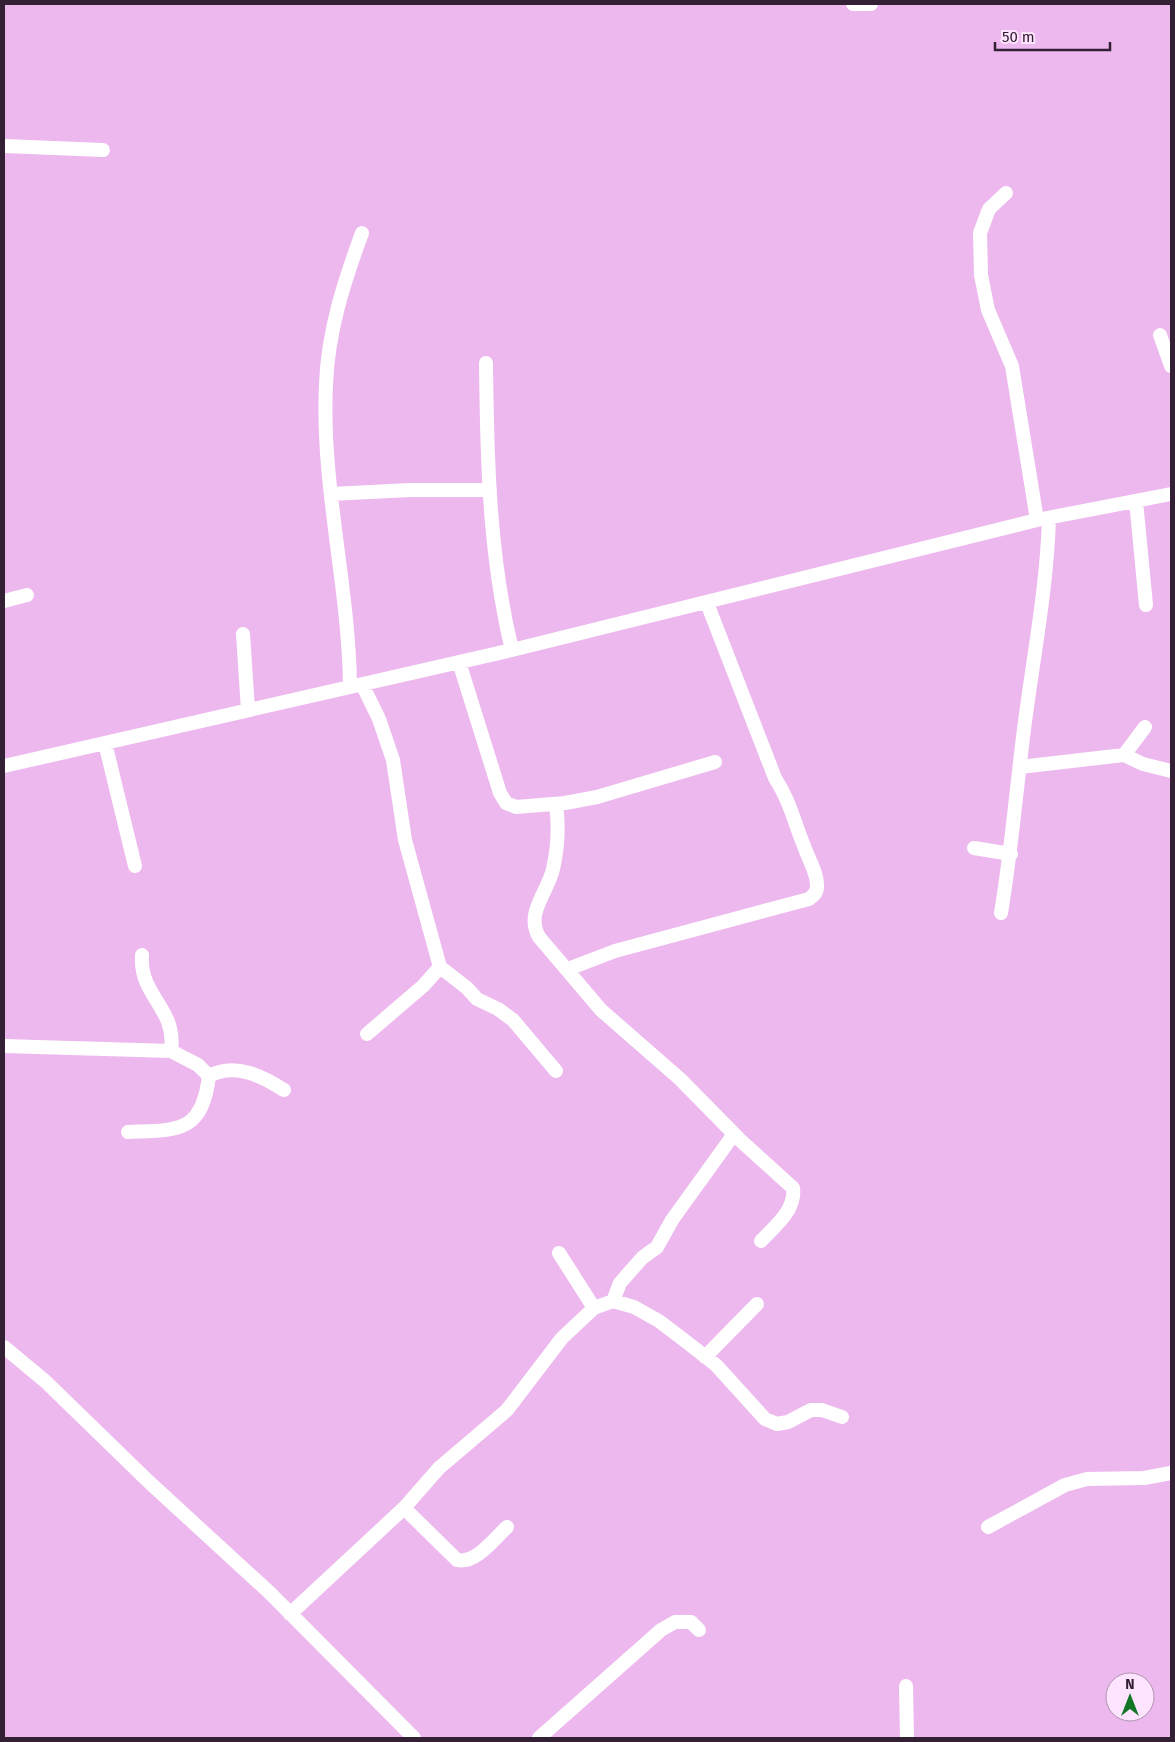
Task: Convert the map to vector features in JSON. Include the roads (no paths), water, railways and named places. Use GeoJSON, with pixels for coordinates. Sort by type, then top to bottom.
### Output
{"type":"FeatureCollection","features":[{"type":"Feature","properties":{"kind":"street"},"geometry":{"type":"LineString","coordinates":[[853,4],[871,4]]}},
{"type":"Feature","properties":{"kind":"street"},"geometry":{"type":"LineString","coordinates":[[4,146],[102,150]]}},
{"type":"Feature","properties":{"kind":"street"},"geometry":{"type":"LineString","coordinates":[[1001,913],[1011,854],[1020,767],[1047,570],[1043,519],[1012,366],[988,310],[981,275],[980,233],[989,210],[1006,193]]}},
{"type":"Feature","properties":{"kind":"street"},"geometry":{"type":"LineString","coordinates":[[362,233],[341,292],[326,383],[326,423],[331,494],[350,656],[356,685],[379,719],[393,760],[405,840],[440,968],[467,988],[477,999],[498,1009],[514,1020],[556,1071]]}},
{"type":"Feature","properties":{"kind":"street"},"geometry":{"type":"LineString","coordinates":[[1160,334],[1171,366]]}},
{"type":"Feature","properties":{"kind":"street"},"geometry":{"type":"LineString","coordinates":[[486,363],[493,545],[500,601],[512,650]]}},
{"type":"Feature","properties":{"kind":"street"},"geometry":{"type":"LineString","coordinates":[[331,494],[410,490],[490,490]]}},
{"type":"Feature","properties":{"kind":"street"},"geometry":{"type":"LineString","coordinates":[[4,766],[512,650],[1043,519],[1171,494]]}},
{"type":"Feature","properties":{"kind":"street"},"geometry":{"type":"LineString","coordinates":[[1136,501],[1146,605]]}},
{"type":"Feature","properties":{"kind":"street"},"geometry":{"type":"LineString","coordinates":[[4,602],[27,595]]}},
{"type":"Feature","properties":{"kind":"street"},"geometry":{"type":"LineString","coordinates":[[568,969],[633,945],[809,899],[814,896],[817,889],[817,881],[800,838],[795,818],[786,795],[775,778],[707,603]]}},
{"type":"Feature","properties":{"kind":"street"},"geometry":{"type":"LineString","coordinates":[[243,634],[248,710]]}},
{"type":"Feature","properties":{"kind":"street"},"geometry":{"type":"LineString","coordinates":[[459,662],[500,793],[506,803],[516,807],[556,804],[598,797],[715,762]]}},
{"type":"Feature","properties":{"kind":"street"},"geometry":{"type":"LineString","coordinates":[[1124,755],[1145,728]]}},
{"type":"Feature","properties":{"kind":"street"},"geometry":{"type":"LineString","coordinates":[[105,742],[135,866]]}},
{"type":"Feature","properties":{"kind":"street"},"geometry":{"type":"LineString","coordinates":[[1020,767],[1124,755],[1143,764],[1171,770]]}},
{"type":"Feature","properties":{"kind":"street"},"geometry":{"type":"LineString","coordinates":[[556,804],[558,840],[556,855],[553,871],[538,904],[534,929],[601,1010],[680,1079],[734,1134],[793,1188],[794,1198],[788,1211],[761,1241]]}},
{"type":"Feature","properties":{"kind":"street"},"geometry":{"type":"LineString","coordinates":[[974,848],[1011,854]]}},
{"type":"Feature","properties":{"kind":"street"},"geometry":{"type":"LineString","coordinates":[[142,955],[145,981],[150,992],[164,1009],[170,1027],[171,1051]]}},
{"type":"Feature","properties":{"kind":"street"},"geometry":{"type":"LineString","coordinates":[[367,1034],[423,986],[440,968]]}},
{"type":"Feature","properties":{"kind":"street"},"geometry":{"type":"LineString","coordinates":[[4,1046],[171,1051],[198,1065],[209,1076]]}},
{"type":"Feature","properties":{"kind":"street"},"geometry":{"type":"LineString","coordinates":[[209,1076],[216,1073],[234,1071],[251,1072],[284,1090]]}},
{"type":"Feature","properties":{"kind":"street"},"geometry":{"type":"LineString","coordinates":[[128,1132],[170,1130],[186,1126],[199,1113],[207,1094],[209,1076]]}},
{"type":"Feature","properties":{"kind":"street"},"geometry":{"type":"LineString","coordinates":[[613,1301],[620,1283],[642,1258],[657,1246],[672,1220],[734,1134]]}},
{"type":"Feature","properties":{"kind":"street"},"geometry":{"type":"LineString","coordinates":[[558,1253],[594,1308]]}},
{"type":"Feature","properties":{"kind":"street"},"geometry":{"type":"LineString","coordinates":[[290,1614],[404,1508],[440,1468],[507,1410],[562,1338],[594,1308],[613,1301],[634,1307],[659,1321],[716,1366],[757,1412],[777,1424],[788,1422],[811,1410],[822,1410],[842,1417]]}},
{"type":"Feature","properties":{"kind":"street"},"geometry":{"type":"LineString","coordinates":[[705,1356],[757,1304]]}},
{"type":"Feature","properties":{"kind":"street"},"geometry":{"type":"LineString","coordinates":[[4,1347],[45,1381],[94,1430],[290,1614],[406,1736]]}},
{"type":"Feature","properties":{"kind":"street"},"geometry":{"type":"LineString","coordinates":[[988,1527],[1065,1485],[1087,1479],[1144,1478],[1171,1474]]}},
{"type":"Feature","properties":{"kind":"street"},"geometry":{"type":"LineString","coordinates":[[404,1508],[457,1560],[464,1562],[472,1559],[507,1527]]}},
{"type":"Feature","properties":{"kind":"street"},"geometry":{"type":"LineString","coordinates":[[539,1738],[661,1630],[675,1622],[691,1622],[699,1630]]}},
{"type":"Feature","properties":{"kind":"street"},"geometry":{"type":"LineString","coordinates":[[906,1686],[907,1738]]}}]}
